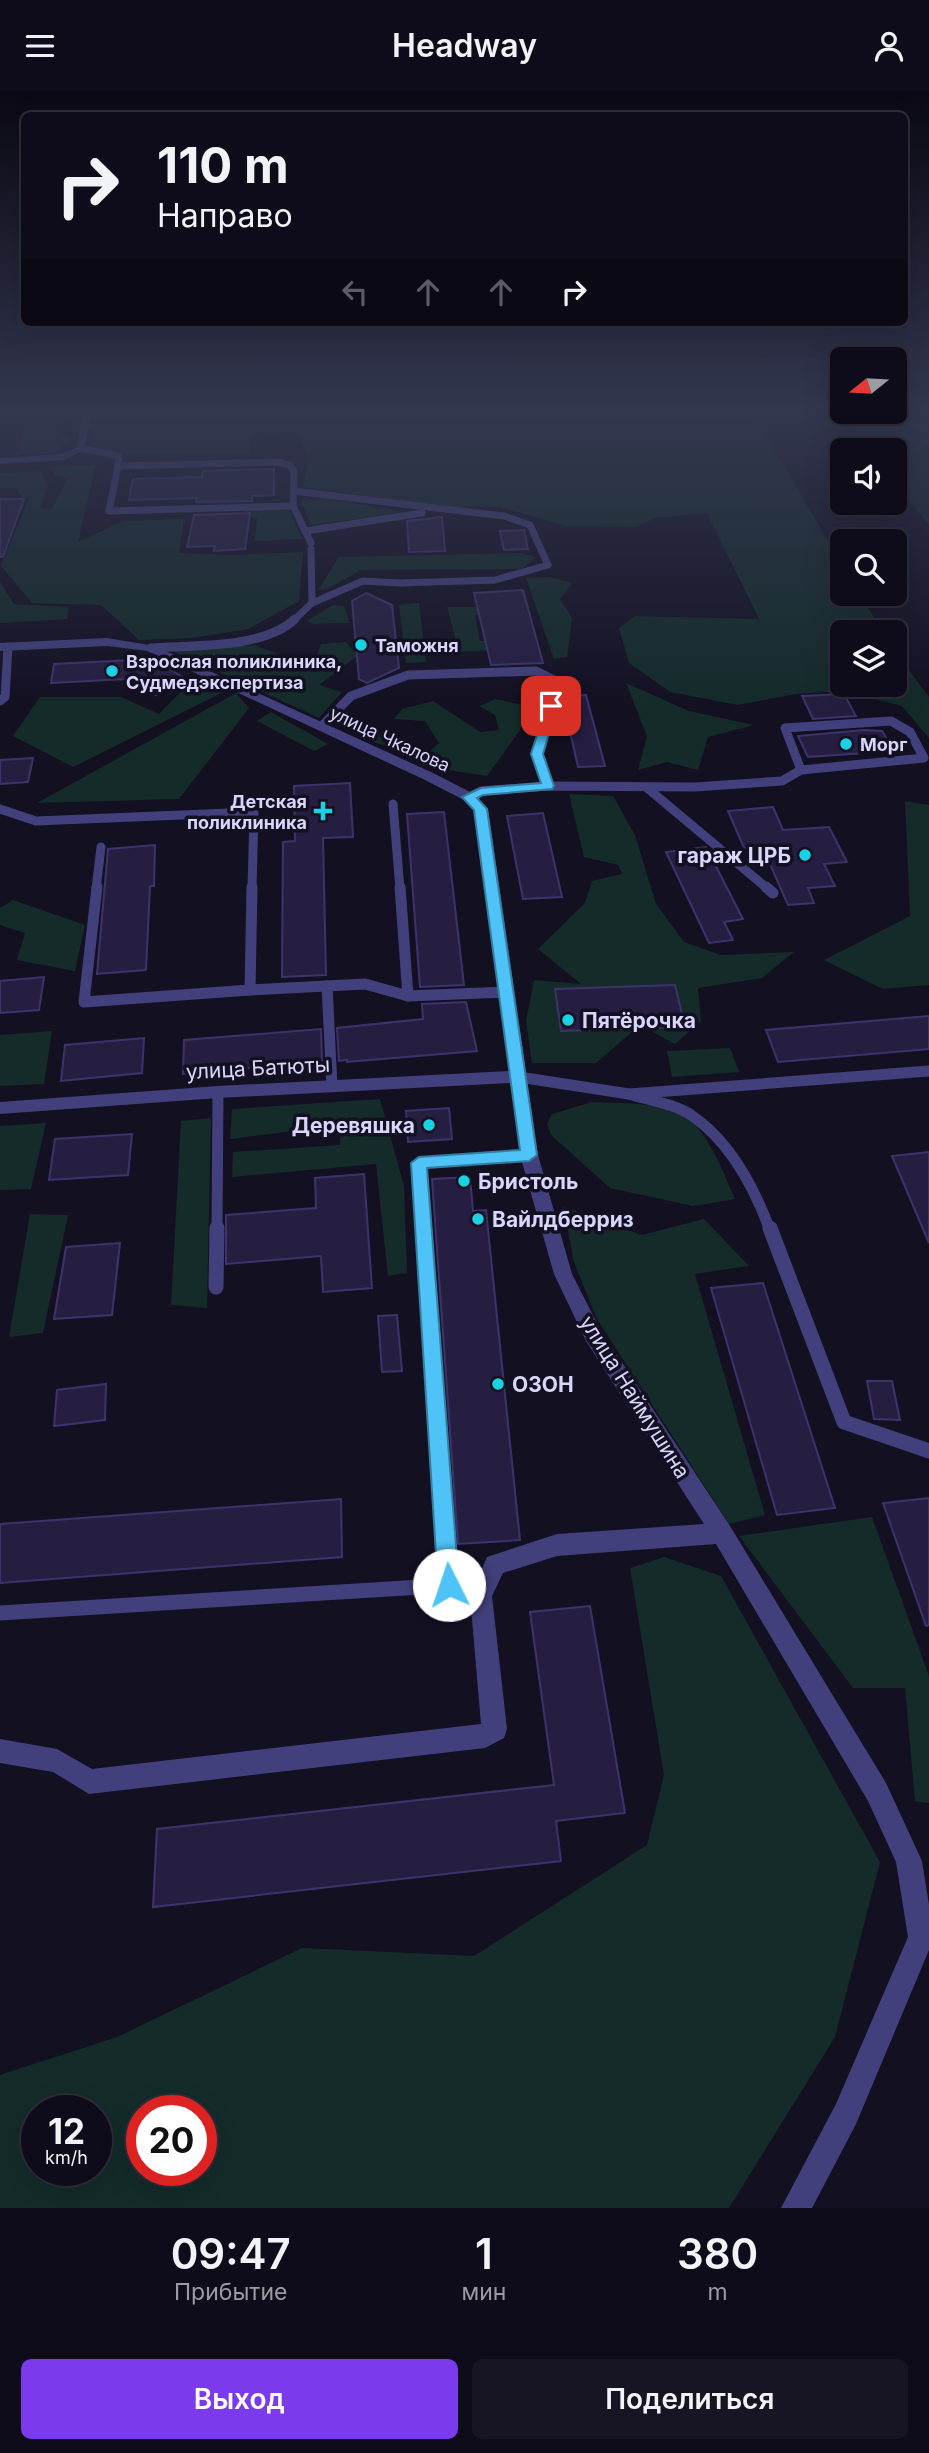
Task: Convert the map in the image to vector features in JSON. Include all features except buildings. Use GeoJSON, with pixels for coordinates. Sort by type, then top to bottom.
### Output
{"type":"FeatureCollection","features":[{"type":"Feature","properties":{"kind":"street","name":"улица Чкалова"},"geometry":{"type":"LineString","coordinates":[[4,647],[107,642],[152,648],[468,797],[481,809]]}},
{"type":"Feature","properties":{"kind":"street","name":"улица Наймушина"},"geometry":{"type":"LineString","coordinates":[[481,809],[529,1155],[562,1274],[593,1335],[722,1533],[877,1792],[909,1861],[926,1939]]}},
{"type":"Feature","properties":{"kind":"street","name":"улица Батюты"},"geometry":{"type":"LineString","coordinates":[[0,1108],[218,1092],[519,1077]]}},
{"type":"Feature","properties":{"kind":"street"},"geometry":{"type":"LineString","coordinates":[[0,1751],[57,1761],[89,1782],[485,1736],[495,1729],[481,1596],[495,1565],[556,1545],[722,1533]]}},
{"type":"Feature","properties":{"kind":"street"},"geometry":{"type":"LineString","coordinates":[[796,2208],[846,2114],[926,1939]]}},
{"type":"Feature","properties":{"kind":"lane"},"geometry":{"type":"LineString","coordinates":[[110,508],[109,511],[227,508]]}},
{"type":"Feature","properties":{"kind":"lane"},"geometry":{"type":"LineString","coordinates":[[294,508],[311,546],[312,603]]}},
{"type":"Feature","properties":{"kind":"lane"},"geometry":{"type":"LineString","coordinates":[[152,648],[249,641],[289,625],[312,603],[363,581],[400,583],[495,580],[548,565],[530,525],[504,516],[420,508]]}},
{"type":"Feature","properties":{"kind":"lane"},"geometry":{"type":"LineString","coordinates":[[305,531],[437,510]]}},
{"type":"Feature","properties":{"kind":"lane"},"geometry":{"type":"LineString","coordinates":[[0,701],[5,697],[4,647]]}},
{"type":"Feature","properties":{"kind":"lane"},"geometry":{"type":"LineString","coordinates":[[322,726],[351,696],[408,675],[536,671],[558,682],[537,754],[548,786]]}},
{"type":"Feature","properties":{"kind":"lane"},"geometry":{"type":"LineString","coordinates":[[468,797],[481,792],[548,786],[695,787],[782,781],[801,769],[924,758],[910,732],[891,721],[785,728],[801,769]]}},
{"type":"Feature","properties":{"kind":"lane"},"geometry":{"type":"LineString","coordinates":[[646,787],[773,893]]}},
{"type":"Feature","properties":{"kind":"lane"},"geometry":{"type":"LineString","coordinates":[[393,804],[408,996]]}},
{"type":"Feature","properties":{"kind":"lane"},"geometry":{"type":"LineString","coordinates":[[0,809],[36,821],[254,812],[250,990]]}},
{"type":"Feature","properties":{"kind":"lane"},"geometry":{"type":"LineString","coordinates":[[101,848],[84,1002],[365,984],[408,996],[506,992]]}},
{"type":"Feature","properties":{"kind":"lane"},"geometry":{"type":"LineString","coordinates":[[327,986],[332,1086]]}},
{"type":"Feature","properties":{"kind":"lane"},"geometry":{"type":"LineString","coordinates":[[629,1094],[929,1072]]}},
{"type":"Feature","properties":{"kind":"lane"},"geometry":{"type":"LineString","coordinates":[[519,1077],[629,1094],[690,1114],[733,1155],[759,1200],[844,1422],[929,1451]]}},
{"type":"Feature","properties":{"kind":"lane"},"geometry":{"type":"LineString","coordinates":[[216,1287],[218,1092]]}},
{"type":"Feature","properties":{"kind":"lane"},"geometry":{"type":"LineString","coordinates":[[449,1585],[419,1163],[529,1155]]}},
{"type":"Feature","properties":{"kind":"lane"},"geometry":{"type":"LineString","coordinates":[[0,1613],[487,1583]]}},
{"type":"Feature","properties":{"kind":"green space"},"geometry":{"type":"Polygon","coordinates":[[[25,508],[86,508],[78,542],[123,521],[184,519],[179,553],[233,555],[303,552],[299,601],[248,629],[192,638],[139,640],[101,605],[32,603],[1,566],[25,508]]]}},
{"type":"Feature","properties":{"kind":"green space"},"geometry":{"type":"Polygon","coordinates":[[[304,508],[381,508],[406,512],[311,525],[304,508]]]}},
{"type":"Feature","properties":{"kind":"green space"},"geometry":{"type":"Polygon","coordinates":[[[503,508],[809,508],[830,544],[830,606],[867,606],[876,620],[830,620],[830,692],[795,694],[738,705],[670,692],[629,663],[619,628],[635,616],[759,619],[707,513],[655,518],[636,527],[567,526],[503,508]]]}},
{"type":"Feature","properties":{"kind":"green space"},"geometry":{"type":"Polygon","coordinates":[[[915,508],[929,508],[929,525],[915,508]]]}},
{"type":"Feature","properties":{"kind":"green space"},"geometry":{"type":"Polygon","coordinates":[[[245,509],[289,510],[302,539],[254,541],[258,518],[242,516],[245,509]]]}},
{"type":"Feature","properties":{"kind":"green space"},"geometry":{"type":"Polygon","coordinates":[[[520,553],[536,557],[522,569],[361,570],[327,589],[318,590],[339,557],[520,553]]]}},
{"type":"Feature","properties":{"kind":"green space"},"geometry":{"type":"Polygon","coordinates":[[[550,577],[572,583],[560,599],[572,618],[567,657],[554,659],[526,578],[550,577]]]}},
{"type":"Feature","properties":{"kind":"green space"},"geometry":{"type":"Polygon","coordinates":[[[0,582],[14,604],[69,607],[67,619],[0,623],[0,582]]]}},
{"type":"Feature","properties":{"kind":"green space"},"geometry":{"type":"Polygon","coordinates":[[[419,603],[426,662],[406,663],[399,605],[419,603]]]}},
{"type":"Feature","properties":{"kind":"green space"},"geometry":{"type":"Polygon","coordinates":[[[333,605],[344,606],[350,623],[313,624],[307,621],[333,605]]]}},
{"type":"Feature","properties":{"kind":"green space"},"geometry":{"type":"Polygon","coordinates":[[[447,607],[485,607],[484,612],[475,616],[480,641],[495,641],[495,650],[459,652],[447,607]]]}},
{"type":"Feature","properties":{"kind":"green space"},"geometry":{"type":"Polygon","coordinates":[[[346,642],[357,656],[319,685],[342,692],[319,718],[173,651],[254,645],[313,667],[321,644],[346,642]]]}},
{"type":"Feature","properties":{"kind":"green space"},"geometry":{"type":"Polygon","coordinates":[[[907,667],[929,697],[929,738],[902,706],[867,697],[907,697],[907,667]]]}},
{"type":"Feature","properties":{"kind":"green space"},"geometry":{"type":"Polygon","coordinates":[[[194,679],[225,691],[73,767],[13,736],[40,697],[121,697],[159,714],[194,679]]]}},
{"type":"Feature","properties":{"kind":"green space"},"geometry":{"type":"Polygon","coordinates":[[[626,683],[689,711],[754,725],[708,737],[698,770],[667,762],[638,770],[647,736],[626,683]]]}},
{"type":"Feature","properties":{"kind":"green space"},"geometry":{"type":"Polygon","coordinates":[[[236,693],[249,708],[179,799],[37,803],[236,693]]]}},
{"type":"Feature","properties":{"kind":"green space"},"geometry":{"type":"Polygon","coordinates":[[[496,699],[527,706],[520,730],[487,776],[448,770],[369,740],[375,733],[430,751],[439,743],[425,721],[394,719],[402,709],[433,701],[480,732],[499,730],[495,715],[479,706],[496,699]]]}},
{"type":"Feature","properties":{"kind":"green space"},"geometry":{"type":"Polygon","coordinates":[[[271,712],[328,744],[314,751],[257,721],[271,712]]]}},
{"type":"Feature","properties":{"kind":"green space"},"geometry":{"type":"Polygon","coordinates":[[[569,794],[613,796],[635,835],[656,904],[684,942],[721,955],[794,952],[762,978],[698,988],[701,1021],[675,1044],[640,1025],[596,1063],[532,1063],[526,1021],[534,980],[581,984],[538,949],[585,903],[592,881],[622,874],[618,865],[584,857],[569,794]]]}},
{"type":"Feature","properties":{"kind":"green space"},"geometry":{"type":"Polygon","coordinates":[[[905,801],[929,805],[929,985],[883,989],[824,960],[910,916],[905,801]]]}},
{"type":"Feature","properties":{"kind":"green space"},"geometry":{"type":"Polygon","coordinates":[[[13,900],[85,925],[75,971],[17,960],[25,933],[0,925],[0,908],[13,900]]]}},
{"type":"Feature","properties":{"kind":"green space"},"geometry":{"type":"Polygon","coordinates":[[[52,1031],[44,1084],[0,1086],[0,1035],[52,1031]]]}},
{"type":"Feature","properties":{"kind":"green space"},"geometry":{"type":"Polygon","coordinates":[[[730,1048],[739,1072],[672,1077],[667,1051],[730,1048]]]}},
{"type":"Feature","properties":{"kind":"green space"},"geometry":{"type":"Polygon","coordinates":[[[380,1099],[404,1186],[407,1273],[388,1276],[376,1164],[232,1177],[233,1152],[340,1145],[341,1125],[230,1139],[232,1109],[380,1099]]]}},
{"type":"Feature","properties":{"kind":"green space"},"geometry":{"type":"Polygon","coordinates":[[[592,1102],[655,1106],[688,1118],[710,1145],[735,1199],[693,1206],[610,1188],[551,1135],[547,1124],[552,1114],[592,1102]]]}},
{"type":"Feature","properties":{"kind":"green space"},"geometry":{"type":"Polygon","coordinates":[[[211,1118],[207,1308],[171,1305],[181,1121],[211,1118]]]}},
{"type":"Feature","properties":{"kind":"green space"},"geometry":{"type":"Polygon","coordinates":[[[46,1123],[31,1189],[0,1190],[0,1126],[46,1123]]]}},
{"type":"Feature","properties":{"kind":"green space"},"geometry":{"type":"Polygon","coordinates":[[[563,1206],[642,1235],[704,1219],[749,1266],[695,1274],[765,1515],[729,1524],[597,1319],[574,1262],[563,1206]]]}},
{"type":"Feature","properties":{"kind":"green space"},"geometry":{"type":"Polygon","coordinates":[[[30,1214],[68,1215],[43,1333],[9,1337],[30,1214]]]}},
{"type":"Feature","properties":{"kind":"green space"},"geometry":{"type":"Polygon","coordinates":[[[872,1517],[929,1676],[929,1803],[915,1801],[905,1688],[853,1688],[739,1536],[872,1517]]]}},
{"type":"Feature","properties":{"kind":"green space"},"geometry":{"type":"Polygon","coordinates":[[[664,1557],[721,1576],[880,1862],[835,2037],[729,2208],[0,2208],[0,2075],[117,2037],[302,1948],[474,1956],[647,1845],[664,1775],[630,1568],[664,1557]]]}},
{"type":"Feature","properties":{"kind":"place","name":"Таможня"},"geometry":{"type":"Point","coordinates":[361,645]}},
{"type":"Feature","properties":{"kind":"place","name":"Взрослая поликлиника, Судмедэкспертиза"},"geometry":{"type":"Point","coordinates":[112,671]}},
{"type":"Feature","properties":{"kind":"place","name":"Морг"},"geometry":{"type":"Point","coordinates":[846,744]}},
{"type":"Feature","properties":{"kind":"place","name":"Детская поликлиника"},"geometry":{"type":"Point","coordinates":[323,811]}},
{"type":"Feature","properties":{"kind":"place","name":"гараж ЦРБ"},"geometry":{"type":"Point","coordinates":[805,855]}},
{"type":"Feature","properties":{"kind":"place","name":"Пятёрочка"},"geometry":{"type":"Point","coordinates":[568,1020]}},
{"type":"Feature","properties":{"kind":"place","name":"Деревяшка"},"geometry":{"type":"Point","coordinates":[429,1125]}},
{"type":"Feature","properties":{"kind":"place","name":"Бристоль"},"geometry":{"type":"Point","coordinates":[464,1181]}},
{"type":"Feature","properties":{"kind":"place","name":"Вайлдберриз"},"geometry":{"type":"Point","coordinates":[478,1219]}},
{"type":"Feature","properties":{"kind":"place","name":"ОЗОН"},"geometry":{"type":"Point","coordinates":[498,1384]}},
{"type":"Feature","properties":{"kind":"route"},"geometry":{"type":"LineString","coordinates":[[449,1585],[419,1163],[529,1155],[481,809],[468,797],[481,792],[548,786],[537,754],[551,706]]}}]}
